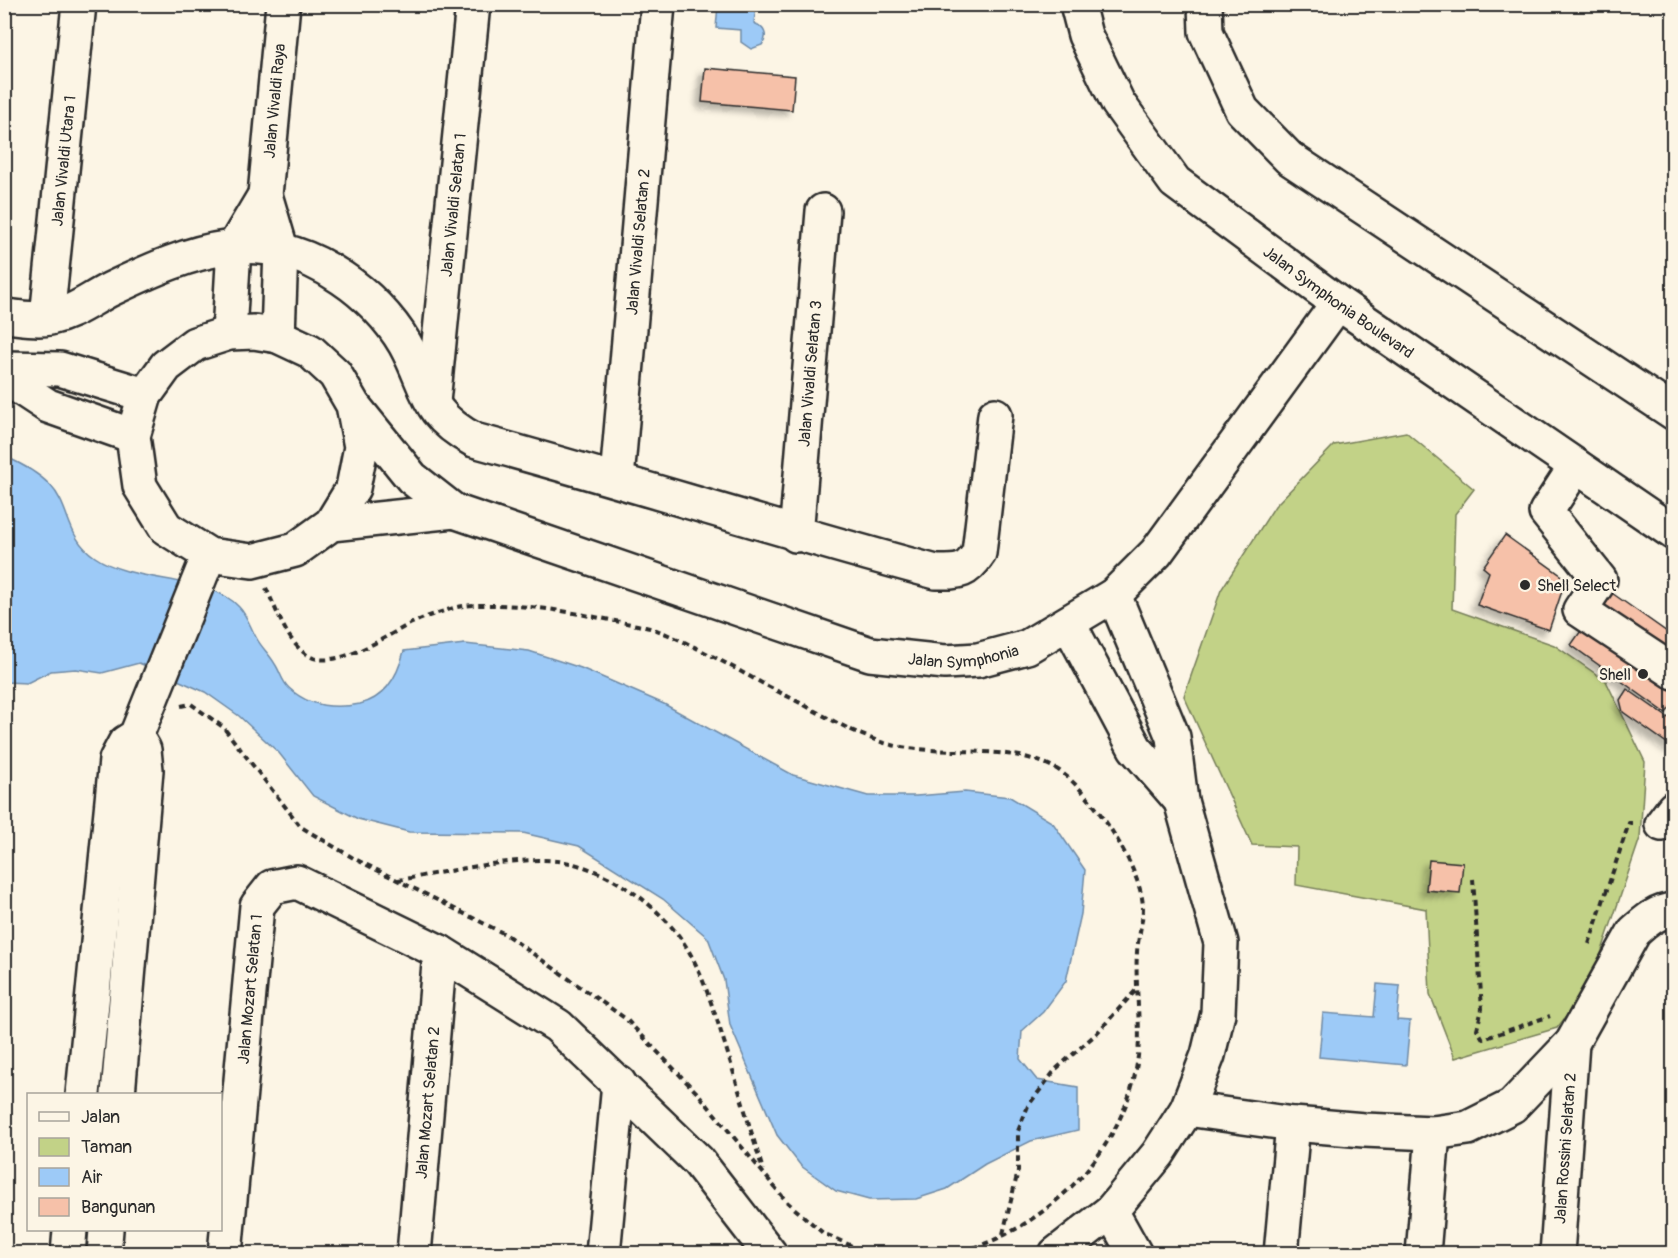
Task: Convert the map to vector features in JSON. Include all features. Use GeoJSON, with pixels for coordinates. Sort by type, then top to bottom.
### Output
{"type":"FeatureCollection","features":[{"type":"Feature","properties":{"kind":"street","name":"Jalan Vivaldi Utara 1"},"geometry":{"type":"LineString","coordinates":[[47,318],[79,4]]}},
{"type":"Feature","properties":{"kind":"street","name":"Jalan Vivaldi Raya"},"geometry":{"type":"LineString","coordinates":[[278,336],[281,249],[265,195],[282,4]]}},
{"type":"Feature","properties":{"kind":"street","name":"Jalan Vivaldi Selatan 1"},"geometry":{"type":"LineString","coordinates":[[433,406],[472,4]]}},
{"type":"Feature","properties":{"kind":"street","name":"Jalan Vivaldi Selatan 2"},"geometry":{"type":"LineString","coordinates":[[616,478],[658,4]]}},
{"type":"Feature","properties":{"kind":"street","name":"Jalan Symphonia Boulevard"},"geometry":{"type":"LineString","coordinates":[[1077,4],[1085,35],[1118,103],[1175,182],[1338,303],[1674,533]]}},
{"type":"Feature","properties":{"kind":"street"},"geometry":{"type":"LineString","coordinates":[[1204,4],[1206,32],[1242,110],[1289,158],[1674,413]]}},
{"type":"Feature","properties":{"kind":"street","name":"Jalan Vivaldi Raya"},"geometry":{"type":"LineString","coordinates":[[229,333],[234,246],[265,195]]}},
{"type":"Feature","properties":{"kind":"street","name":"Jalan Vivaldi Selatan 3"},"geometry":{"type":"LineString","coordinates":[[796,535],[823,211]]}},
{"type":"Feature","properties":{"kind":"street"},"geometry":{"type":"LineString","coordinates":[[4,316],[47,318],[77,310],[109,290],[199,251],[234,246],[281,249],[308,257],[344,279],[372,303],[394,326],[405,344],[433,406],[454,429],[474,440],[616,478],[796,535],[936,572],[958,572],[970,567],[979,553],[995,415]]}},
{"type":"Feature","properties":{"kind":"street","name":"Jalan Symphonia"},"geometry":{"type":"LineString","coordinates":[[353,405],[412,478],[454,511],[870,654],[945,662],[978,660],[1027,647],[1070,624],[1114,595],[1156,553],[1338,303]]}},
{"type":"Feature","properties":{"kind":"street"},"geometry":{"type":"LineString","coordinates":[[254,332],[278,336],[310,351],[335,374],[353,405],[361,447],[353,488],[331,524],[295,550],[252,561],[203,569],[166,528],[140,486],[133,436],[145,395],[166,366],[195,344],[229,333],[254,332]]}},
{"type":"Feature","properties":{"kind":"street"},"geometry":{"type":"LineString","coordinates":[[4,368],[60,369],[145,395]]}},
{"type":"Feature","properties":{"kind":"street"},"geometry":{"type":"LineString","coordinates":[[4,377],[48,406],[133,436]]}},
{"type":"Feature","properties":{"kind":"street"},"geometry":{"type":"LineString","coordinates":[[1576,466],[1546,512],[1600,580],[1580,610],[1674,672]]}},
{"type":"Feature","properties":{"kind":"street","name":"Jalan Symphonia"},"geometry":{"type":"LineString","coordinates":[[331,524],[454,511]]}},
{"type":"Feature","properties":{"kind":"street"},"geometry":{"type":"LineString","coordinates":[[135,736],[144,750],[147,770],[118,1091],[84,1090],[116,760],[125,743],[135,736],[203,569]]}},
{"type":"Feature","properties":{"kind":"street"},"geometry":{"type":"LineString","coordinates":[[1056,1254],[1111,1211],[1158,1154],[1187,1109],[1208,1055],[1218,1012],[1221,943],[1181,801],[1173,737],[1114,595]]}},
{"type":"Feature","properties":{"kind":"street"},"geometry":{"type":"LineString","coordinates":[[1070,624],[1135,748],[1181,801]]}},
{"type":"Feature","properties":{"kind":"street","name":"Jalan Mozart Selatan 1"},"geometry":{"type":"LineString","coordinates":[[225,1254],[257,906],[272,887],[297,882],[440,952]]}},
{"type":"Feature","properties":{"kind":"street"},"geometry":{"type":"LineString","coordinates":[[1187,1109],[1293,1124],[1433,1133],[1468,1128],[1512,1106],[1572,1043],[1634,932],[1649,919],[1665,910],[1674,910]]}},
{"type":"Feature","properties":{"kind":"street"},"geometry":{"type":"LineString","coordinates":[[440,952],[558,1026],[620,1083],[698,1161],[770,1254]]}},
{"type":"Feature","properties":{"kind":"street","name":"Jalan Mozart Selatan 2"},"geometry":{"type":"LineString","coordinates":[[414,1254],[440,952]]}},
{"type":"Feature","properties":{"kind":"street","name":"Jalan Rossini Selatan 2"},"geometry":{"type":"LineString","coordinates":[[1557,1254],[1572,1043]]}},
{"type":"Feature","properties":{"kind":"street"},"geometry":{"type":"LineString","coordinates":[[603,1254],[620,1083]]}},
{"type":"Feature","properties":{"kind":"street"},"geometry":{"type":"LineString","coordinates":[[1281,1254],[1293,1124]]}},
{"type":"Feature","properties":{"kind":"street"},"geometry":{"type":"LineString","coordinates":[[1423,1254],[1433,1133]]}},
{"type":"Feature","properties":{"kind":"street"},"geometry":{"type":"LineString","coordinates":[[1111,1211],[1135,1254]]}},
{"type":"Feature","properties":{"kind":"street"},"geometry":{"type":"LineString","coordinates":[[68,1254],[70,1231]]}},
{"type":"Feature","properties":{"kind":"street"},"geometry":{"type":"LineString","coordinates":[[104,1254],[106,1231]]}},
{"type":"Feature","properties":{"kind":"path"},"geometry":{"type":"LineString","coordinates":[[252,561],[294,644],[312,659],[336,658],[358,651],[415,621],[458,606],[499,605],[567,611],[657,630],[852,730],[890,745],[935,751],[1030,758],[1055,768],[1079,786],[1110,828],[1136,878],[1143,906],[1137,952],[1138,1055],[1128,1103],[1107,1144],[1074,1185],[1029,1219],[980,1247],[951,1254]]}},
{"type":"Feature","properties":{"kind":"path"},"geometry":{"type":"LineString","coordinates":[[1586,956],[1629,823],[1668,816]]}},
{"type":"Feature","properties":{"kind":"path"},"geometry":{"type":"LineString","coordinates":[[397,880],[518,862],[565,862],[603,875],[646,900],[676,932],[703,980],[725,1043],[764,1174]]}},
{"type":"Feature","properties":{"kind":"path"},"geometry":{"type":"LineString","coordinates":[[1473,879],[1482,1009],[1477,1029],[1483,1039],[1547,1018],[1555,1012]]}},
{"type":"Feature","properties":{"kind":"path"},"geometry":{"type":"LineString","coordinates":[[1003,1234],[1018,1171],[1018,1131],[1028,1106],[1056,1069],[1096,1034],[1138,989]]}},
{"type":"Feature","properties":{"kind":"green space"},"geometry":{"type":"Polygon","coordinates":[[[1406,432],[1474,489],[1455,514],[1452,609],[1554,645],[1606,681],[1645,762],[1640,838],[1590,986],[1557,1028],[1455,1058],[1430,994],[1426,909],[1296,885],[1297,847],[1252,845],[1184,696],[1221,590],[1275,506],[1334,445],[1406,432]]]}},
{"type":"Feature","properties":{"kind":"water"},"geometry":{"type":"Polygon","coordinates":[[[718,5],[756,5],[754,23],[763,29],[765,38],[762,45],[751,49],[741,42],[741,30],[716,28],[718,5]]]}},
{"type":"Feature","properties":{"kind":"water"},"geometry":{"type":"Polygon","coordinates":[[[4,456],[40,476],[50,485],[62,503],[78,540],[95,557],[111,566],[130,572],[210,589],[239,607],[287,686],[314,703],[351,706],[377,697],[390,684],[404,651],[465,644],[529,651],[581,668],[664,704],[793,775],[868,796],[916,796],[965,792],[1010,797],[1053,823],[1085,870],[1081,914],[1066,981],[1043,1012],[1022,1031],[1020,1059],[1037,1080],[1078,1087],[1078,1130],[1031,1141],[985,1164],[947,1189],[916,1199],[869,1200],[836,1191],[801,1166],[777,1135],[730,1025],[724,980],[708,938],[663,899],[579,846],[523,833],[409,832],[358,819],[313,796],[279,753],[239,716],[205,692],[139,663],[102,673],[76,669],[51,671],[27,683],[5,682],[4,456]]]}},
{"type":"Feature","properties":{"kind":"water"},"geometry":{"type":"Polygon","coordinates":[[[1377,984],[1400,986],[1397,1020],[1410,1021],[1406,1065],[1319,1057],[1323,1013],[1374,1017],[1377,984]]]}},
{"type":"Feature","properties":{"kind":"building"},"geometry":{"type":"Polygon","coordinates":[[[705,68],[795,76],[792,110],[702,102],[705,68]]]}},
{"type":"Feature","properties":{"kind":"building","name":"Shell Select"},"geometry":{"type":"Polygon","coordinates":[[[1505,535],[1569,581],[1563,588],[1549,630],[1477,605],[1489,572],[1483,567],[1505,535]]]}},
{"type":"Feature","properties":{"kind":"building","name":"Shell"},"geometry":{"type":"Polygon","coordinates":[[[1609,591],[1674,637],[1674,702],[1666,713],[1571,645],[1609,591]]]}},
{"type":"Feature","properties":{"kind":"building"},"geometry":{"type":"Polygon","coordinates":[[[1627,689],[1674,722],[1674,748],[1623,712],[1620,700],[1627,689]]]}},
{"type":"Feature","properties":{"kind":"building"},"geometry":{"type":"Polygon","coordinates":[[[1429,860],[1463,863],[1460,893],[1426,890],[1429,860]]]}},
{"type":"Feature","properties":{"kind":"place","name":"Shell Select"},"geometry":{"type":"Point","coordinates":[1525,585]}},
{"type":"Feature","properties":{"kind":"place","name":"Shell"},"geometry":{"type":"Point","coordinates":[1643,674]}}]}
